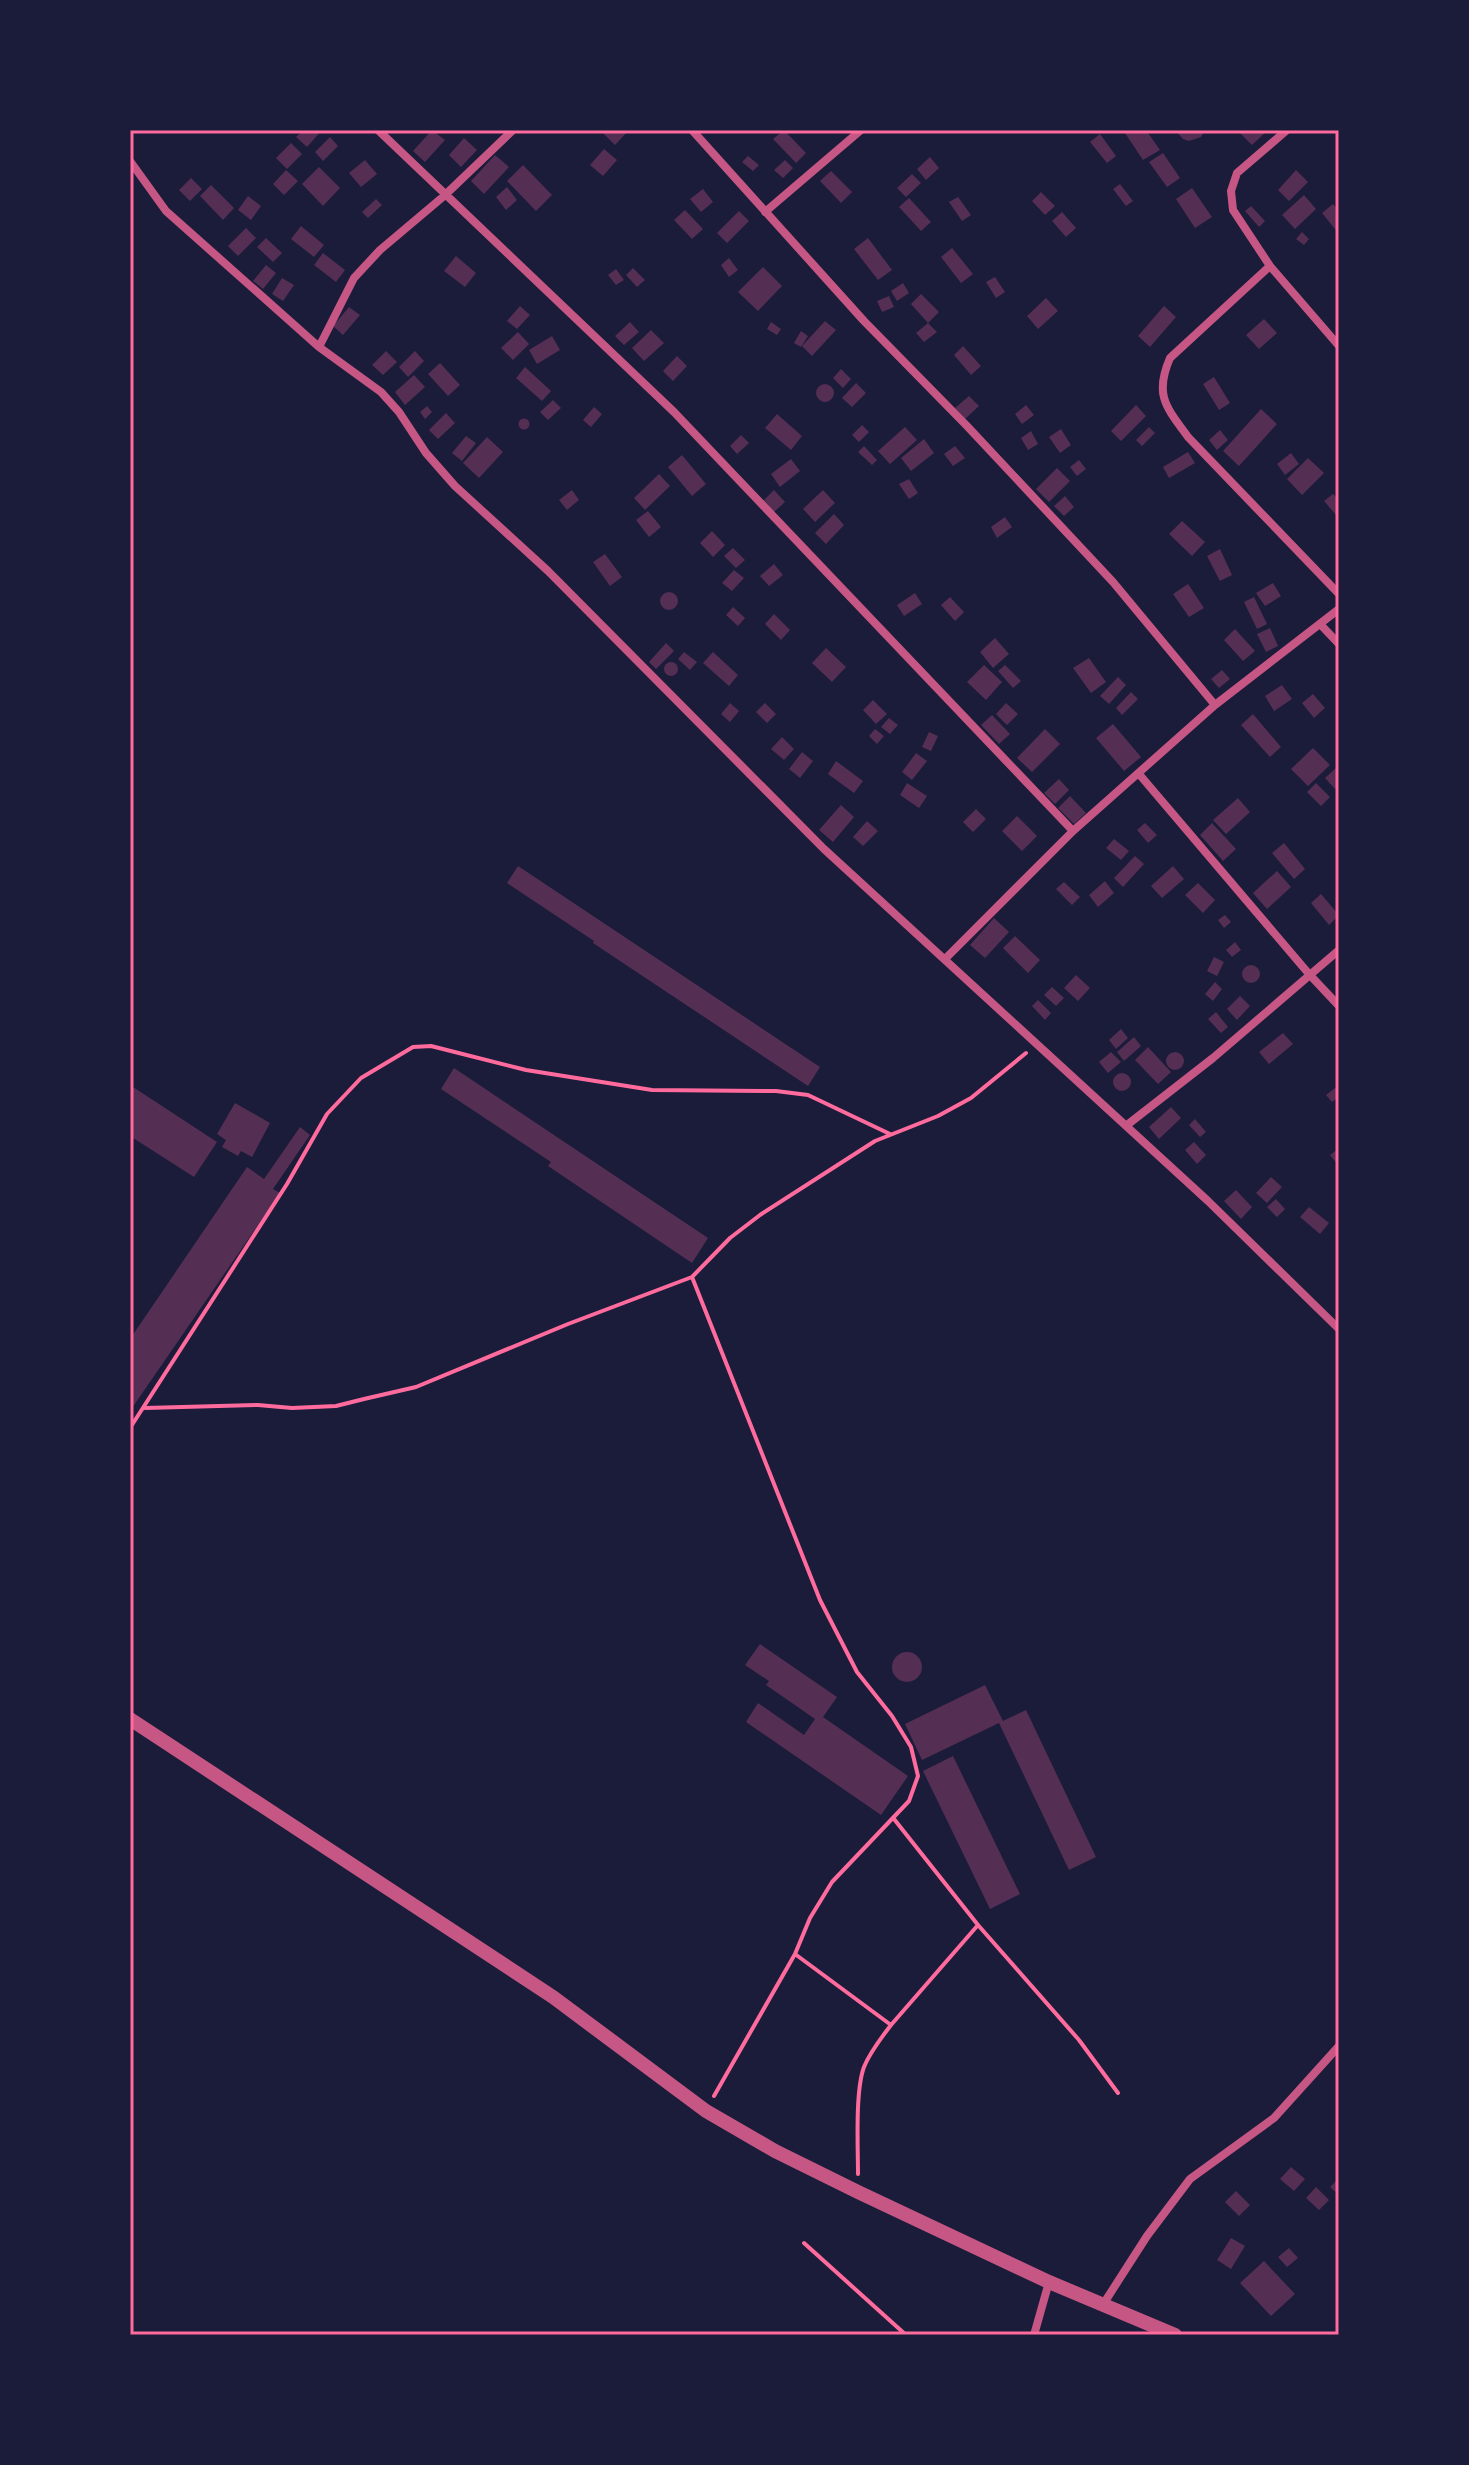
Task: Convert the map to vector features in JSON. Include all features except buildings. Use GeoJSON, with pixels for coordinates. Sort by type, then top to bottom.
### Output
{"type":"FeatureCollection","features":[{"type":"Feature","properties":{"kind":"street"},"geometry":{"type":"LineString","coordinates":[[378,130],[674,412],[1073,831]]}},
{"type":"Feature","properties":{"kind":"street"},"geometry":{"type":"LineString","coordinates":[[319,347],[354,278],[380,250],[444,196],[513,130]]}},
{"type":"Feature","properties":{"kind":"street"},"geometry":{"type":"LineString","coordinates":[[692,130],[864,321],[1113,582],[1215,705]]}},
{"type":"Feature","properties":{"kind":"street"},"geometry":{"type":"LineString","coordinates":[[765,212],[861,130]]}},
{"type":"Feature","properties":{"kind":"street"},"geometry":{"type":"LineString","coordinates":[[1287,130],[1237,173],[1231,191],[1233,210],[1270,266],[1339,346]]}},
{"type":"Feature","properties":{"kind":"street"},"geometry":{"type":"LineString","coordinates":[[130,161],[166,211],[319,347],[381,392],[455,486],[548,571],[824,849],[1127,1125],[1339,1329]]}},
{"type":"Feature","properties":{"kind":"street"},"geometry":{"type":"LineString","coordinates":[[1270,266],[1170,358],[1163,373],[1161,391],[1172,415],[1188,437],[1339,594]]}},
{"type":"Feature","properties":{"kind":"street"},"geometry":{"type":"LineString","coordinates":[[946,958],[1073,831],[1215,705],[1339,609]]}},
{"type":"Feature","properties":{"kind":"street"},"geometry":{"type":"LineString","coordinates":[[1320,624],[1339,644]]}},
{"type":"Feature","properties":{"kind":"street"},"geometry":{"type":"LineString","coordinates":[[1139,774],[1339,1006]]}},
{"type":"Feature","properties":{"kind":"street"},"geometry":{"type":"LineString","coordinates":[[1127,1125],[1213,1058],[1339,950]]}},
{"type":"Feature","properties":{"kind":"street"},"geometry":{"type":"LineString","coordinates":[[130,1719],[553,1997],[706,2111],[775,2151],[858,2192],[1049,2282],[1175,2335]]}},
{"type":"Feature","properties":{"kind":"street"},"geometry":{"type":"LineString","coordinates":[[1104,2303],[1147,2236],[1190,2179],[1274,2118],[1339,2046]]}},
{"type":"Feature","properties":{"kind":"street"},"geometry":{"type":"LineString","coordinates":[[1034,2335],[1049,2282]]}},
{"type":"Feature","properties":{"kind":"path"},"geometry":{"type":"LineString","coordinates":[[145,1408],[336,1406],[416,1387],[692,1277],[730,1238],[760,1215],[890,1134],[938,1116],[971,1098],[1036,1043]]}},
{"type":"Feature","properties":{"kind":"path"},"geometry":{"type":"LineString","coordinates":[[130,1428],[287,1184],[327,1114],[361,1078],[413,1047],[431,1046],[526,1070],[652,1090],[776,1091],[808,1095],[890,1134]]}},
{"type":"Feature","properties":{"kind":"path"},"geometry":{"type":"LineString","coordinates":[[692,1277],[820,1600],[857,1672],[892,1716],[911,1747],[918,1776],[909,1801],[832,1882],[706,2111]]}},
{"type":"Feature","properties":{"kind":"path"},"geometry":{"type":"LineString","coordinates":[[894,1819],[978,1925],[1079,2040],[1118,2093]]}},
{"type":"Feature","properties":{"kind":"path"},"geometry":{"type":"LineString","coordinates":[[858,2192],[858,2126],[863,2069],[891,2025],[978,1925]]}},
{"type":"Feature","properties":{"kind":"path"},"geometry":{"type":"LineString","coordinates":[[795,1954],[891,2025]]}},
{"type":"Feature","properties":{"kind":"path"},"geometry":{"type":"LineString","coordinates":[[804,2243],[906,2335]]}}]}
